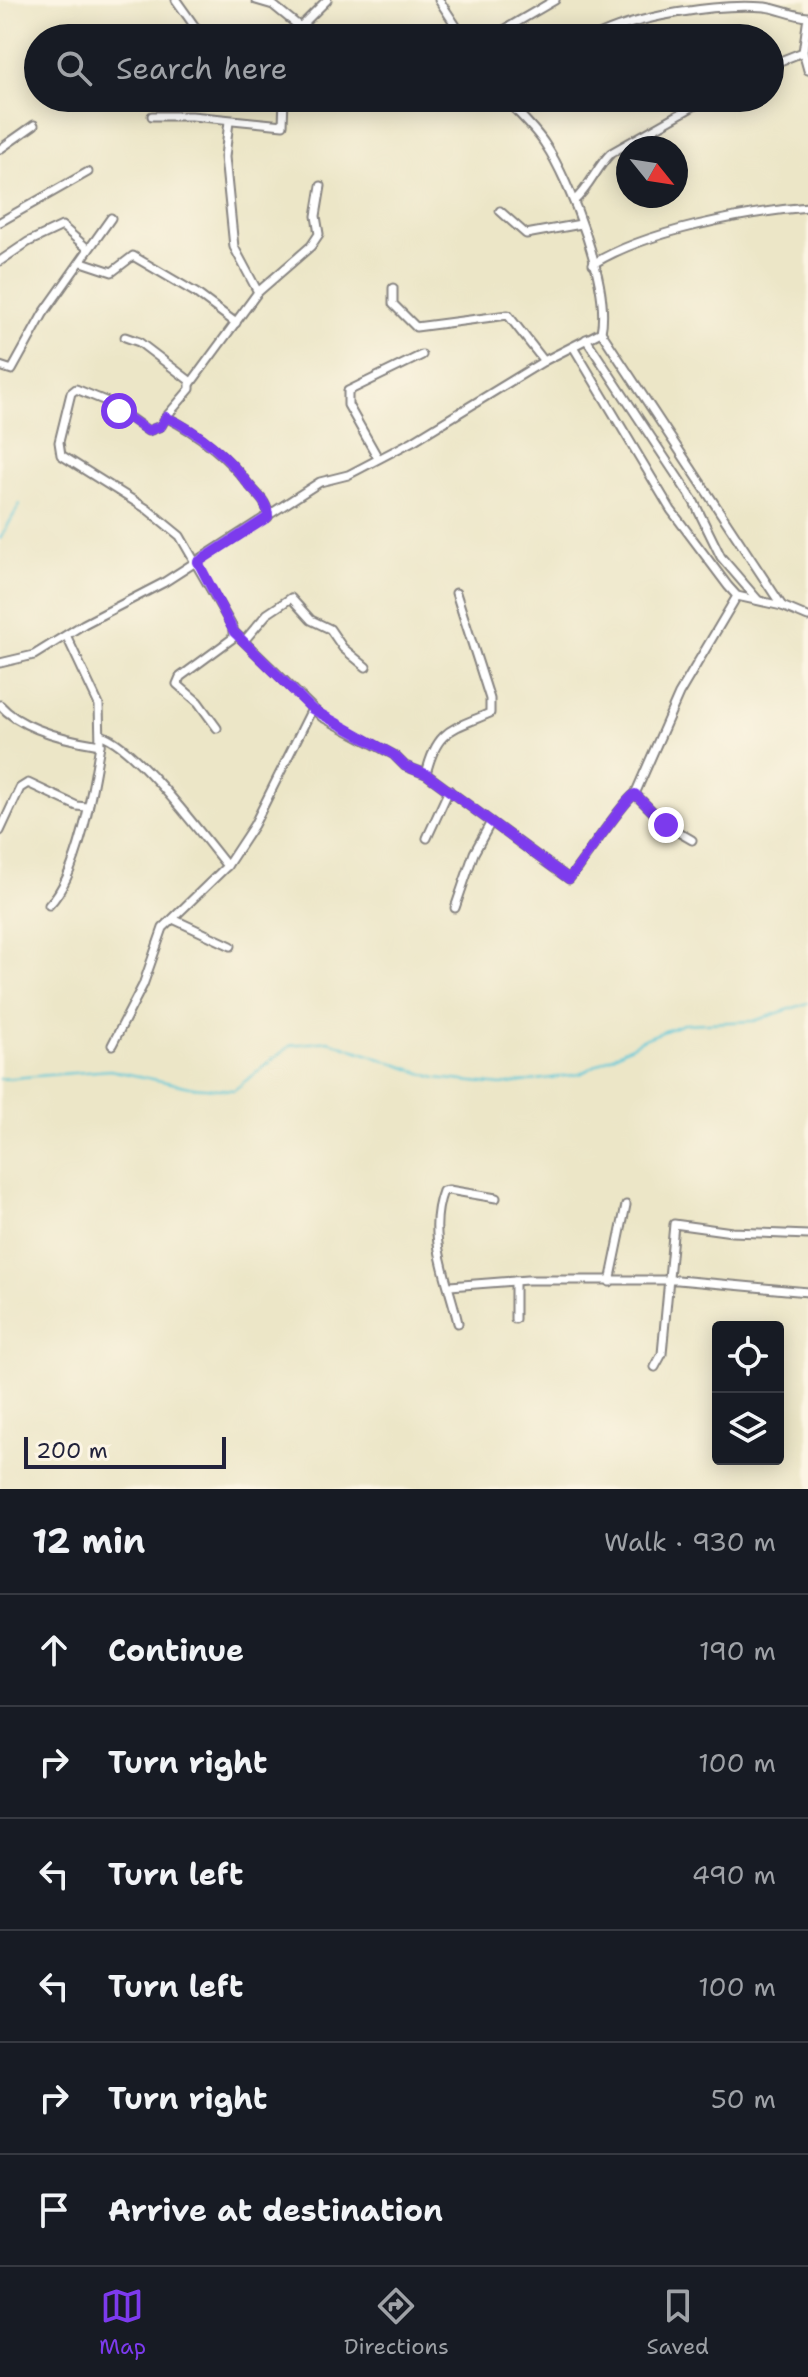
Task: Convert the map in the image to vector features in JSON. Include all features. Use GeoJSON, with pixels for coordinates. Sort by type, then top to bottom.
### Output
{"type":"FeatureCollection","features":[{"type":"Feature","properties":{"kind":"street"},"geometry":{"type":"LineString","coordinates":[[176,0],[193,24]]}},
{"type":"Feature","properties":{"kind":"street"},"geometry":{"type":"LineString","coordinates":[[256,0],[273,5],[296,24]]}},
{"type":"Feature","properties":{"kind":"street"},"geometry":{"type":"LineString","coordinates":[[303,24],[327,0]]}},
{"type":"Feature","properties":{"kind":"street"},"geometry":{"type":"LineString","coordinates":[[439,0],[455,24]]}},
{"type":"Feature","properties":{"kind":"street"},"geometry":{"type":"LineString","coordinates":[[514,24],[555,0]]}},
{"type":"Feature","properties":{"kind":"street"},"geometry":{"type":"LineString","coordinates":[[782,12],[786,0]]}},
{"type":"Feature","properties":{"kind":"street"},"geometry":{"type":"LineString","coordinates":[[624,24],[722,6],[767,7],[808,17],[803,52],[808,70]]}},
{"type":"Feature","properties":{"kind":"street"},"geometry":{"type":"LineString","coordinates":[[784,59],[803,52]]}},
{"type":"Feature","properties":{"kind":"street"},"geometry":{"type":"LineString","coordinates":[[152,116],[192,116],[283,125],[283,112]]}},
{"type":"Feature","properties":{"kind":"street"},"geometry":{"type":"LineString","coordinates":[[517,112],[543,141],[574,201],[593,264],[601,332],[782,606]]}},
{"type":"Feature","properties":{"kind":"street"},"geometry":{"type":"LineString","coordinates":[[574,201],[587,191],[601,162],[611,153],[683,112]]}},
{"type":"Feature","properties":{"kind":"street"},"geometry":{"type":"LineString","coordinates":[[229,121],[225,157],[234,247],[258,292]]}},
{"type":"Feature","properties":{"kind":"street"},"geometry":{"type":"LineString","coordinates":[[1,145],[34,125]]}},
{"type":"Feature","properties":{"kind":"street"},"geometry":{"type":"LineString","coordinates":[[0,222],[88,172]]}},
{"type":"Feature","properties":{"kind":"street"},"geometry":{"type":"LineString","coordinates":[[321,186],[316,216],[319,234],[311,246],[258,292],[161,426],[148,431],[108,402],[76,389],[66,406],[60,452],[73,465],[169,525],[186,542],[234,632],[312,709],[394,755],[405,766],[426,774],[569,879],[605,834],[628,798],[635,794],[679,694],[737,596]]}},
{"type":"Feature","properties":{"kind":"street"},"geometry":{"type":"LineString","coordinates":[[593,264],[611,253],[688,229],[750,214],[808,207]]}},
{"type":"Feature","properties":{"kind":"street"},"geometry":{"type":"LineString","coordinates":[[500,211],[526,234],[581,224]]}},
{"type":"Feature","properties":{"kind":"street"},"geometry":{"type":"LineString","coordinates":[[0,366],[12,370],[43,314],[111,218]]}},
{"type":"Feature","properties":{"kind":"street"},"geometry":{"type":"LineString","coordinates":[[0,261],[28,242],[62,226],[88,249]]}},
{"type":"Feature","properties":{"kind":"street"},"geometry":{"type":"LineString","coordinates":[[82,262],[112,272],[133,256],[196,293],[236,323]]}},
{"type":"Feature","properties":{"kind":"street"},"geometry":{"type":"LineString","coordinates":[[393,288],[393,304],[416,327],[508,315],[544,361]]}},
{"type":"Feature","properties":{"kind":"street"},"geometry":{"type":"LineString","coordinates":[[0,663],[34,655],[67,637],[198,562],[320,482],[348,475],[430,431],[544,361],[601,332]]}},
{"type":"Feature","properties":{"kind":"street"},"geometry":{"type":"LineString","coordinates":[[125,337],[141,343],[191,383]]}},
{"type":"Feature","properties":{"kind":"street"},"geometry":{"type":"LineString","coordinates":[[586,339],[694,502],[721,557],[759,601]]}},
{"type":"Feature","properties":{"kind":"street"},"geometry":{"type":"LineString","coordinates":[[574,348],[682,527],[737,596],[782,606],[808,617]]}},
{"type":"Feature","properties":{"kind":"street"},"geometry":{"type":"LineString","coordinates":[[378,458],[348,405],[348,391],[422,355]]}},
{"type":"Feature","properties":{"kind":"street"},"geometry":{"type":"LineString","coordinates":[[166,417],[204,439],[235,465],[265,503],[268,517]]}},
{"type":"Feature","properties":{"kind":"street"},"geometry":{"type":"LineString","coordinates":[[426,774],[433,745],[450,729],[490,713],[490,699],[456,593]]}},
{"type":"Feature","properties":{"kind":"street"},"geometry":{"type":"LineString","coordinates":[[244,641],[267,614],[291,598],[311,620],[330,629],[343,648],[366,667]]}},
{"type":"Feature","properties":{"kind":"street"},"geometry":{"type":"LineString","coordinates":[[217,728],[198,702],[177,684],[180,677],[226,644],[234,632]]}},
{"type":"Feature","properties":{"kind":"street"},"geometry":{"type":"LineString","coordinates":[[49,905],[60,893],[82,832],[101,735],[99,705],[67,637]]}},
{"type":"Feature","properties":{"kind":"street"},"geometry":{"type":"LineString","coordinates":[[0,705],[15,717],[59,738],[100,745]]}},
{"type":"Feature","properties":{"kind":"street"},"geometry":{"type":"LineString","coordinates":[[112,1045],[143,985],[163,928],[227,866],[254,825],[312,709]]}},
{"type":"Feature","properties":{"kind":"street"},"geometry":{"type":"LineString","coordinates":[[101,735],[114,739],[143,767],[227,866]]}},
{"type":"Feature","properties":{"kind":"street"},"geometry":{"type":"LineString","coordinates":[[0,831],[3,815],[20,788],[28,783],[77,806],[86,807]]}},
{"type":"Feature","properties":{"kind":"street"},"geometry":{"type":"LineString","coordinates":[[427,838],[449,790]]}},
{"type":"Feature","properties":{"kind":"street"},"geometry":{"type":"LineString","coordinates":[[635,794],[666,825],[692,840]]}},
{"type":"Feature","properties":{"kind":"street"},"geometry":{"type":"LineString","coordinates":[[455,908],[474,853],[491,822]]}},
{"type":"Feature","properties":{"kind":"street"},"geometry":{"type":"LineString","coordinates":[[173,919],[231,946]]}},
{"type":"Feature","properties":{"kind":"street"},"geometry":{"type":"LineString","coordinates":[[458,1323],[450,1286],[438,1259],[438,1204],[443,1191],[496,1198]]}},
{"type":"Feature","properties":{"kind":"street"},"geometry":{"type":"LineString","coordinates":[[610,1282],[626,1205]]}},
{"type":"Feature","properties":{"kind":"street"},"geometry":{"type":"LineString","coordinates":[[655,1367],[662,1354],[674,1224],[732,1232],[808,1235]]}},
{"type":"Feature","properties":{"kind":"street"},"geometry":{"type":"LineString","coordinates":[[450,1286],[515,1281],[669,1281],[714,1282],[808,1292]]}},
{"type":"Feature","properties":{"kind":"street"},"geometry":{"type":"LineString","coordinates":[[515,1281],[515,1319]]}},
{"type":"Feature","properties":{"kind":"waterway"},"geometry":{"type":"LineString","coordinates":[[0,539],[20,504]]}},
{"type":"Feature","properties":{"kind":"waterway"},"geometry":{"type":"LineString","coordinates":[[0,1079],[110,1070],[190,1087],[234,1090],[291,1045],[329,1041],[436,1078],[501,1085],[580,1074],[644,1039],[683,1024],[754,1021],[808,1003]]}},
{"type":"Feature","properties":{"kind":"route"},"geometry":{"type":"LineString","coordinates":[[119,411],[148,431],[156,430],[166,417],[189,428],[224,454],[265,503],[268,517],[198,562],[234,632],[322,717],[394,755],[405,766],[426,774],[569,879],[605,834],[628,798],[635,794],[666,825]]}}]}
